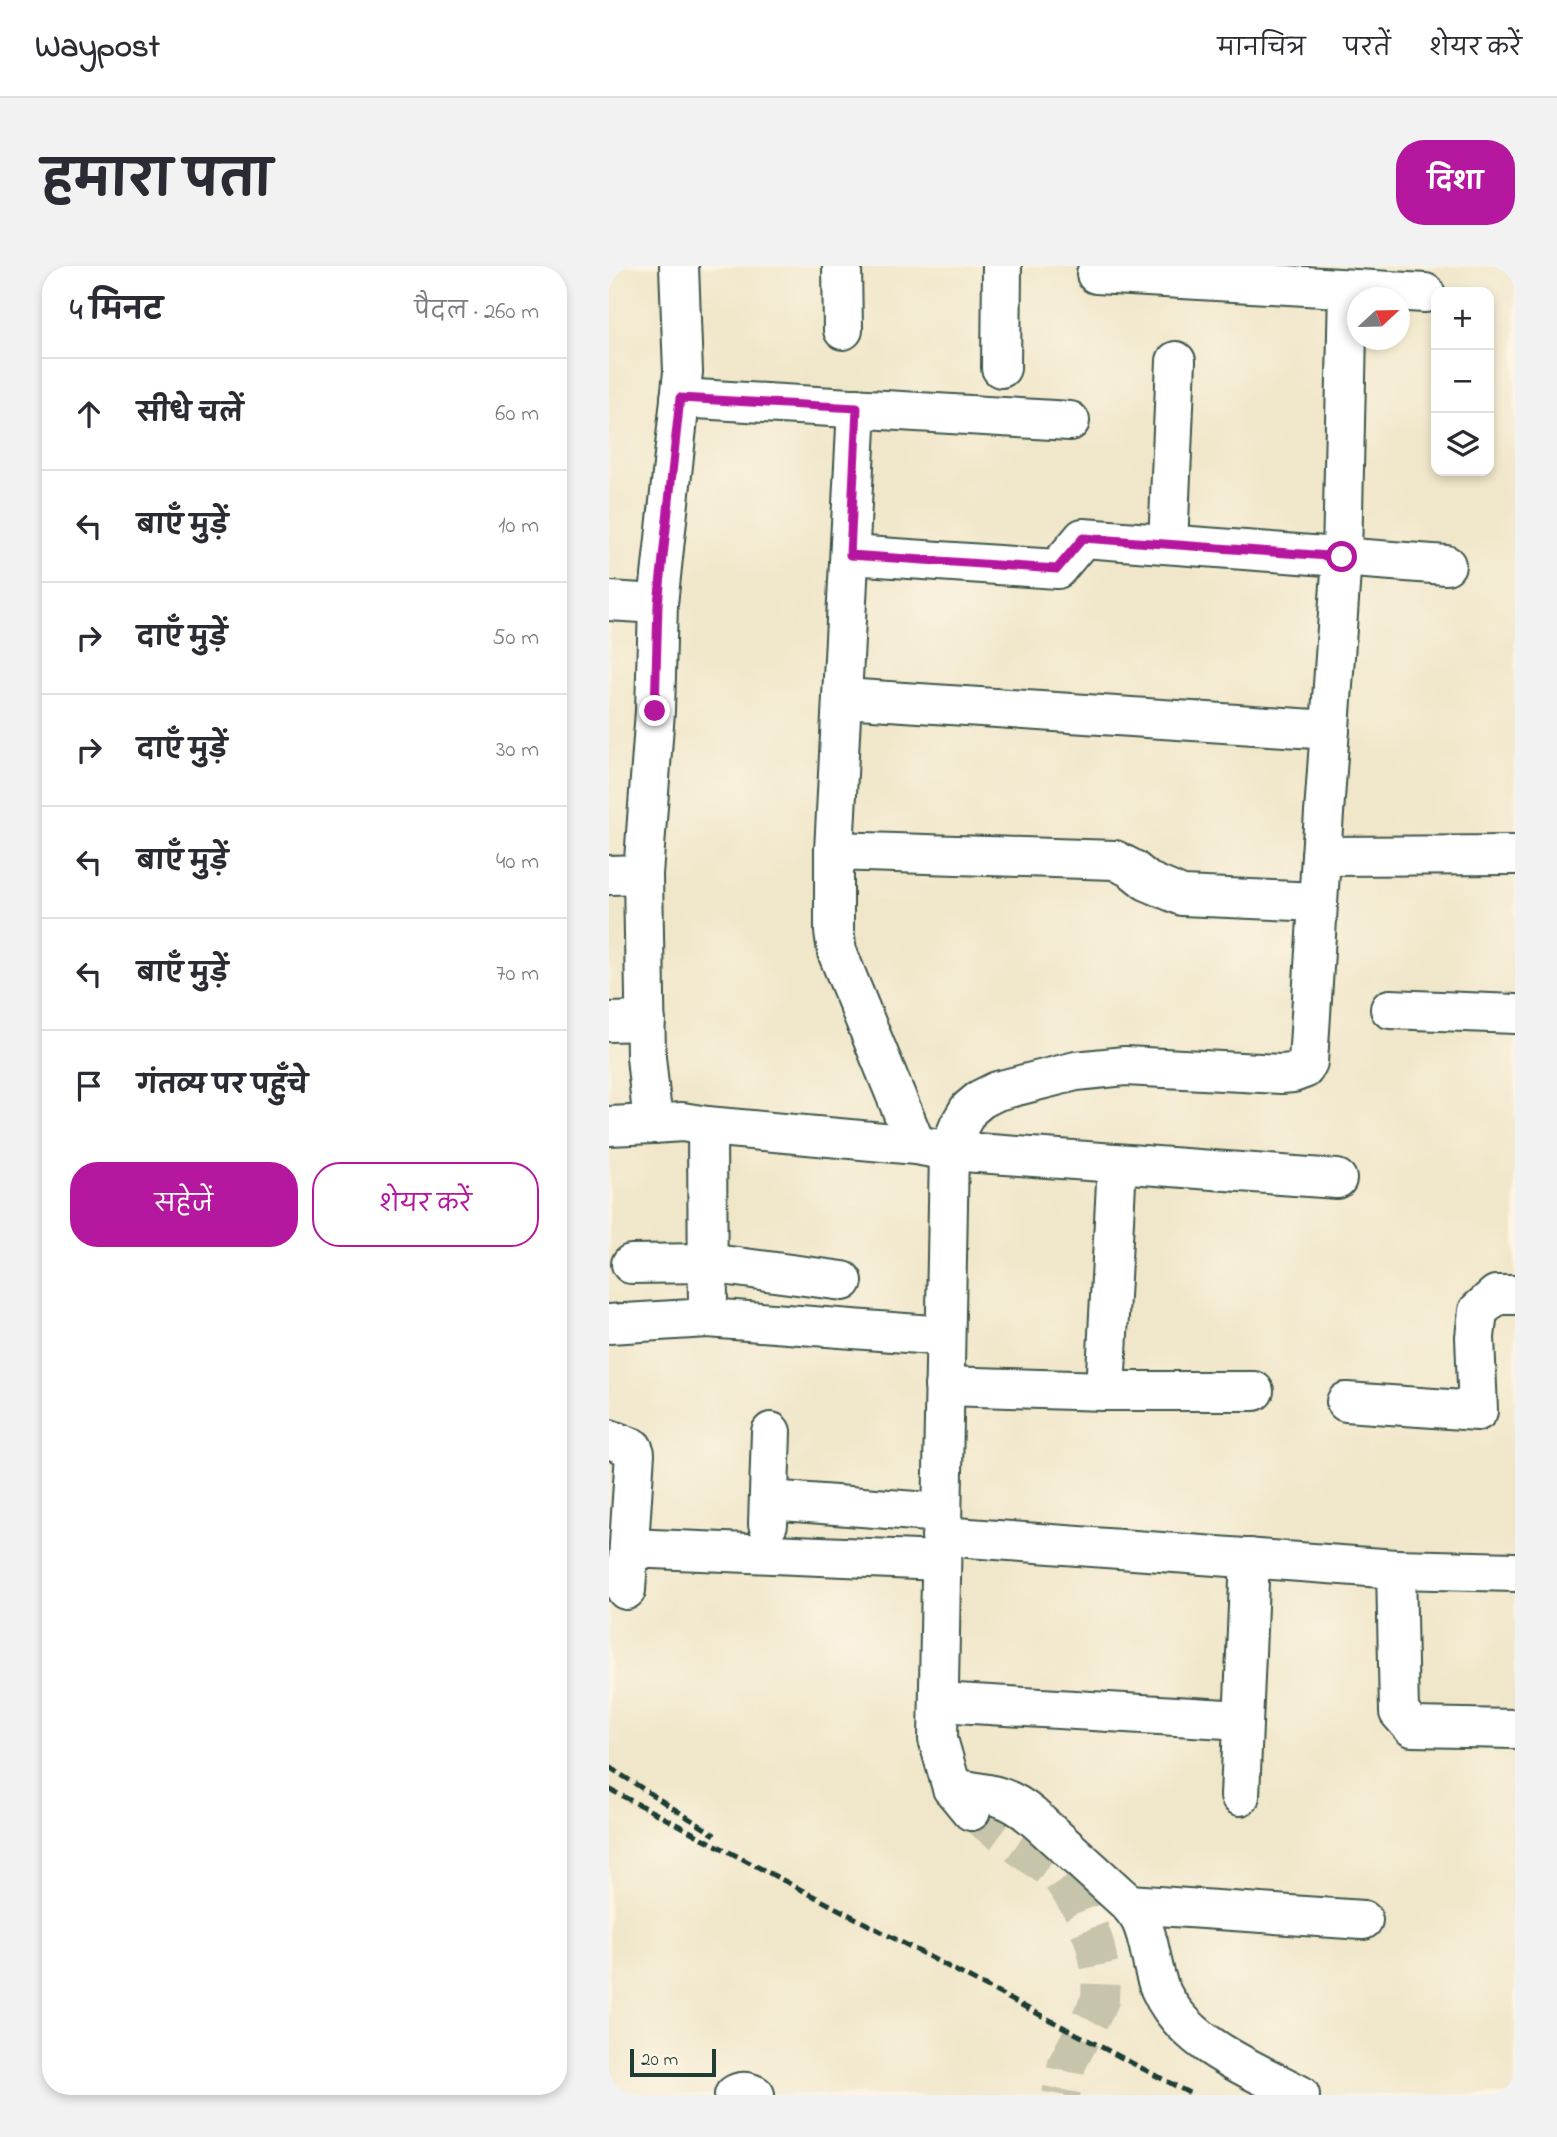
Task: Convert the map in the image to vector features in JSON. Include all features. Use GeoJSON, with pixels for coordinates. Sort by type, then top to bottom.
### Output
{"type":"FeatureCollection","features":[{"type":"Feature","properties":{"kind":"street"},"geometry":{"type":"LineString","coordinates":[[653,1124],[646,1057],[627,1021],[626,874],[655,711],[658,604],[683,372],[679,266]]}},
{"type":"Feature","properties":{"kind":"street"},"geometry":{"type":"LineString","coordinates":[[842,266],[843,330]]}},
{"type":"Feature","properties":{"kind":"street"},"geometry":{"type":"LineString","coordinates":[[1001,368],[1002,266]]}},
{"type":"Feature","properties":{"kind":"street"},"geometry":{"type":"LineString","coordinates":[[1095,274],[1250,275],[1347,289]]}},
{"type":"Feature","properties":{"kind":"street"},"geometry":{"type":"LineString","coordinates":[[1410,292],[1425,293]]}},
{"type":"Feature","properties":{"kind":"street"},"geometry":{"type":"LineString","coordinates":[[932,1148],[959,1126],[969,1110],[981,1099],[997,1091],[1076,1070],[1125,1066],[1281,1074],[1304,1069],[1308,1062],[1342,557],[1347,334]]}},
{"type":"Feature","properties":{"kind":"street"},"geometry":{"type":"LineString","coordinates":[[1168,544],[1176,361]]}},
{"type":"Feature","properties":{"kind":"street"},"geometry":{"type":"LineString","coordinates":[[680,398],[1070,421]]}},
{"type":"Feature","properties":{"kind":"street"},"geometry":{"type":"LineString","coordinates":[[857,408],[834,851],[834,931],[837,952],[932,1148],[945,1336],[938,1739],[962,1800],[1001,1797],[1016,1803],[1129,1904],[1140,1919],[1147,1937],[1160,1989],[1189,2030],[1209,2047],[1300,2095]]}},
{"type":"Feature","properties":{"kind":"street"},"geometry":{"type":"LineString","coordinates":[[850,555],[1057,569],[1083,538],[1447,565]]}},
{"type":"Feature","properties":{"kind":"street"},"geometry":{"type":"LineString","coordinates":[[609,601],[658,604]]}},
{"type":"Feature","properties":{"kind":"street"},"geometry":{"type":"LineString","coordinates":[[843,698],[1330,730]]}},
{"type":"Feature","properties":{"kind":"street"},"geometry":{"type":"LineString","coordinates":[[834,851],[1115,860],[1147,881],[1182,896],[1318,902]]}},
{"type":"Feature","properties":{"kind":"street"},"geometry":{"type":"LineString","coordinates":[[1321,856],[1515,855]]}},
{"type":"Feature","properties":{"kind":"street"},"geometry":{"type":"LineString","coordinates":[[1390,1009],[1515,1014]]}},
{"type":"Feature","properties":{"kind":"street"},"geometry":{"type":"LineString","coordinates":[[609,1126],[682,1122],[932,1148],[1337,1179]]}},
{"type":"Feature","properties":{"kind":"street"},"geometry":{"type":"LineString","coordinates":[[707,1126],[708,1318]]}},
{"type":"Feature","properties":{"kind":"street"},"geometry":{"type":"LineString","coordinates":[[1105,1391],[1117,1164]]}},
{"type":"Feature","properties":{"kind":"street"},"geometry":{"type":"LineString","coordinates":[[843,1281],[707,1263],[620,1264],[621,1323],[708,1318],[945,1336]]}},
{"type":"Feature","properties":{"kind":"street"},"geometry":{"type":"LineString","coordinates":[[1346,1402],[1478,1410],[1475,1337],[1478,1311],[1496,1295],[1515,1294]]}},
{"type":"Feature","properties":{"kind":"street"},"geometry":{"type":"LineString","coordinates":[[944,1386],[1105,1391],[1254,1391]]}},
{"type":"Feature","properties":{"kind":"street"},"geometry":{"type":"LineString","coordinates":[[767,1554],[771,1432]]}},
{"type":"Feature","properties":{"kind":"street"},"geometry":{"type":"LineString","coordinates":[[609,1439],[624,1443],[633,1448],[635,1453],[626,1590]]}},
{"type":"Feature","properties":{"kind":"street"},"geometry":{"type":"LineString","coordinates":[[769,1500],[942,1537],[1396,1569],[1515,1572]]}},
{"type":"Feature","properties":{"kind":"street"},"geometry":{"type":"LineString","coordinates":[[629,1548],[767,1554],[942,1537]]}},
{"type":"Feature","properties":{"kind":"street"},"geometry":{"type":"LineString","coordinates":[[1240,1796],[1250,1558]]}},
{"type":"Feature","properties":{"kind":"street"},"geometry":{"type":"LineString","coordinates":[[1396,1569],[1399,1712],[1412,1727],[1515,1728]]}},
{"type":"Feature","properties":{"kind":"street"},"geometry":{"type":"LineString","coordinates":[[939,1702],[1243,1720]]}},
{"type":"Feature","properties":{"kind":"street"},"geometry":{"type":"LineString","coordinates":[[1129,1904],[1363,1920]]}},
{"type":"Feature","properties":{"kind":"street"},"geometry":{"type":"LineString","coordinates":[[734,2095],[748,2091],[755,2095]]}},
{"type":"Feature","properties":{"kind":"tunnel"},"geometry":{"type":"LineString","coordinates":[[971,1811],[1060,1876],[1082,1909],[1095,1944],[1101,1973],[1100,2000],[1067,2064],[1061,2095]]}},
{"type":"Feature","properties":{"kind":"railway"},"geometry":{"type":"LineString","coordinates":[[609,1767],[715,1835]]}},
{"type":"Feature","properties":{"kind":"railway"},"geometry":{"type":"LineString","coordinates":[[609,1789],[1193,2095]]}},
{"type":"Feature","properties":{"kind":"route"},"geometry":{"type":"LineString","coordinates":[[655,711],[658,604],[680,398],[857,408],[850,555],[1057,569],[1083,538],[1342,557]]}}]}
